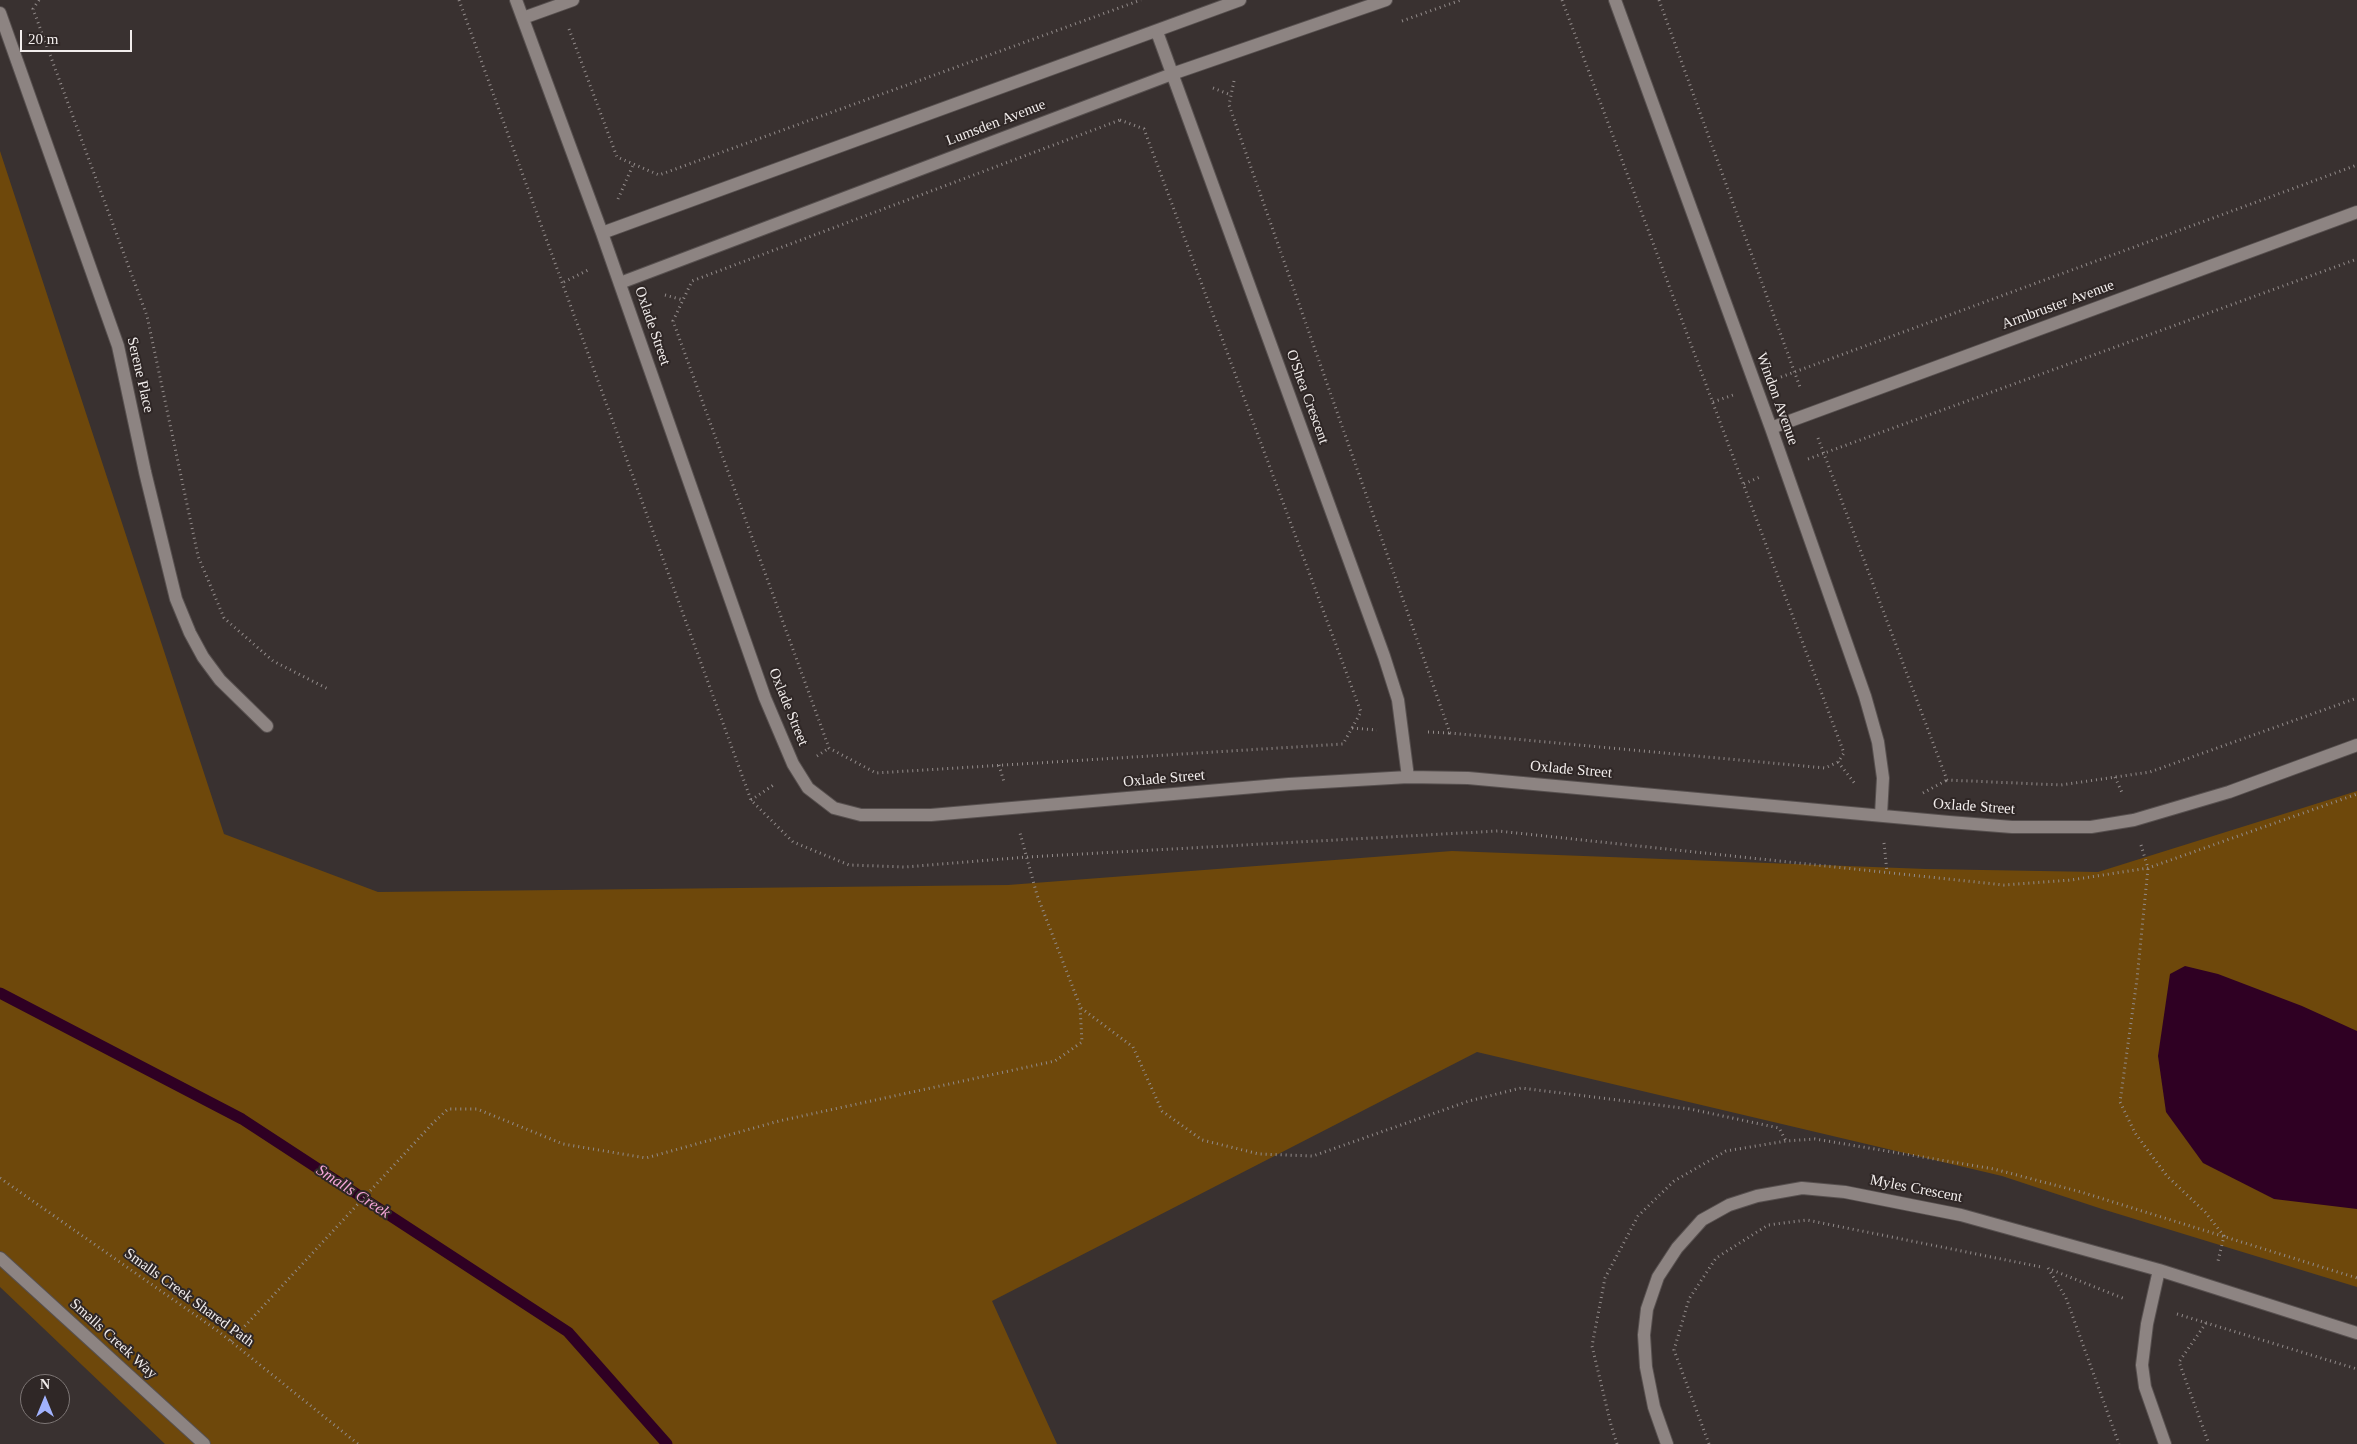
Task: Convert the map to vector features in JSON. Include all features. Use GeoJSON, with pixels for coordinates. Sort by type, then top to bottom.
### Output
{"type":"FeatureCollection","features":[{"type":"Feature","properties":{"kind":"street","name":"Oxlade Street"},"geometry":{"type":"LineString","coordinates":[[516,0],[602,233],[765,698],[793,764],[808,788],[834,808],[861,815],[931,815],[1289,784],[1408,777],[1468,778],[1949,822],[2056,828],[2091,827],[2134,820],[2229,792],[2357,745]]}},
{"type":"Feature","properties":{"kind":"street","name":"Lumsden Avenue"},"geometry":{"type":"LineString","coordinates":[[602,233],[1157,32],[1240,0]]}},
{"type":"Feature","properties":{"kind":"street","name":"Lumsden Avenue"},"geometry":{"type":"LineString","coordinates":[[620,284],[1172,74],[1386,0]]}},
{"type":"Feature","properties":{"kind":"street","name":"Windon Avenue"},"geometry":{"type":"LineString","coordinates":[[1615,0],[1771,428],[1865,696],[1876,733],[1883,778],[1881,815]]}},
{"type":"Feature","properties":{"kind":"street"},"geometry":{"type":"LineString","coordinates":[[523,18],[566,2]]}},
{"type":"Feature","properties":{"kind":"street","name":"Serene Place"},"geometry":{"type":"LineString","coordinates":[[0,13],[118,346],[145,472],[176,599],[190,633],[203,657],[220,680],[268,726]]}},
{"type":"Feature","properties":{"kind":"street","name":"O'Shea Crescent"},"geometry":{"type":"LineString","coordinates":[[1157,32],[1384,656],[1398,700],[1408,777]]}},
{"type":"Feature","properties":{"kind":"street","name":"Armbruster Avenue"},"geometry":{"type":"LineString","coordinates":[[1771,428],[2357,212]]}},
{"type":"Feature","properties":{"kind":"street","name":"Myles Crescent"},"geometry":{"type":"LineString","coordinates":[[1667,1444],[1654,1407],[1646,1367],[1644,1335],[1647,1309],[1658,1277],[1677,1248],[1702,1220],[1729,1205],[1757,1196],[1802,1188],[1845,1192],[1961,1214],[2159,1270],[2357,1333]]}},
{"type":"Feature","properties":{"kind":"street","name":"Smalls Creek Way"},"geometry":{"type":"LineString","coordinates":[[0,1258],[204,1444]]}},
{"type":"Feature","properties":{"kind":"street"},"geometry":{"type":"LineString","coordinates":[[2159,1270],[2151,1306],[2142,1365],[2145,1387],[2166,1444]]}},
{"type":"Feature","properties":{"kind":"path"},"geometry":{"type":"LineString","coordinates":[[39,0],[33,9],[147,316],[198,556],[224,618],[273,661],[330,690]]}},
{"type":"Feature","properties":{"kind":"path"},"geometry":{"type":"LineString","coordinates":[[459,0],[751,800],[793,842],[849,865],[905,867],[1028,857],[1498,831],[2004,885],[2072,880],[2148,868],[2357,794]]}},
{"type":"Feature","properties":{"kind":"path"},"geometry":{"type":"LineString","coordinates":[[566,2],[617,157],[659,175],[1142,0]]}},
{"type":"Feature","properties":{"kind":"path"},"geometry":{"type":"LineString","coordinates":[[1397,23],[1461,0]]}},
{"type":"Feature","properties":{"kind":"path"},"geometry":{"type":"LineString","coordinates":[[1243,78],[1234,81],[1229,104],[1450,733],[1825,768],[1838,762],[1844,753],[1562,0]]}},
{"type":"Feature","properties":{"kind":"path"},"geometry":{"type":"LineString","coordinates":[[1659,0],[1809,414],[1947,780],[2060,785],[2150,772],[2357,698]]}},
{"type":"Feature","properties":{"kind":"path"},"geometry":{"type":"LineString","coordinates":[[1120,120],[1144,129],[1361,712],[1343,744],[876,773],[829,748],[673,321],[692,281],[1120,120]]}},
{"type":"Feature","properties":{"kind":"path"},"geometry":{"type":"LineString","coordinates":[[1713,402],[2357,164]]}},
{"type":"Feature","properties":{"kind":"path"},"geometry":{"type":"LineString","coordinates":[[1744,484],[1824,452],[2357,259]]}},
{"type":"Feature","properties":{"kind":"path"},"geometry":{"type":"LineString","coordinates":[[2115,777],[2134,820],[2148,868],[2137,979],[2120,1102],[2135,1132],[2167,1176],[2205,1212],[2224,1236],[2357,1278]]}},
{"type":"Feature","properties":{"kind":"path"},"geometry":{"type":"LineString","coordinates":[[231,1341],[433,1122],[448,1109],[477,1109],[563,1144],[646,1158],[778,1121],[1055,1061],[1082,1042],[1080,1007],[1037,895],[1028,857]]}},
{"type":"Feature","properties":{"kind":"path"},"geometry":{"type":"LineString","coordinates":[[1080,1007],[1133,1047],[1162,1111],[1202,1140],[1259,1154],[1312,1156],[1470,1101],[1521,1088],[1690,1109],[1779,1128],[1786,1141]]}},
{"type":"Feature","properties":{"kind":"path","name":"Smalls Creek Shared Path"},"geometry":{"type":"LineString","coordinates":[[0,1178],[231,1341],[358,1444]]}},
{"type":"Feature","properties":{"kind":"path"},"geometry":{"type":"LineString","coordinates":[[1709,1444],[1674,1350],[1689,1299],[1716,1258],[1768,1225],[1807,1220],[2048,1268],[2114,1296],[2357,1370]]}},
{"type":"Feature","properties":{"kind":"path"},"geometry":{"type":"LineString","coordinates":[[2211,1286],[2224,1236]]}},
{"type":"Feature","properties":{"kind":"path"},"geometry":{"type":"LineString","coordinates":[[2048,1268],[2066,1298],[2119,1444]]}},
{"type":"Feature","properties":{"kind":"path"},"geometry":{"type":"LineString","coordinates":[[2206,1323],[2179,1362],[2209,1444]]}},
{"type":"Feature","properties":{"kind":"shaded area"},"geometry":{"type":"Polygon","coordinates":[[[0,151],[224,834],[378,892],[1008,885],[1452,851],[1926,869],[2098,872],[2357,791],[2357,1287],[2102,1209],[2002,1176],[1477,1052],[992,1301],[1057,1444],[165,1444],[0,1287],[0,151]]]}},
{"type":"Feature","properties":{"kind":"shaded area"},"geometry":{"type":"Polygon","coordinates":[[[2185,966],[2218,974],[2302,1006],[2357,1031],[2357,1209],[2274,1199],[2203,1163],[2166,1112],[2158,1056],[2170,974],[2185,966]]]}},
{"type":"Feature","properties":{"kind":"waterway","name":"Smalls Creek"},"geometry":{"type":"LineString","coordinates":[[0,993],[242,1119],[568,1332],[667,1444]]}}]}
